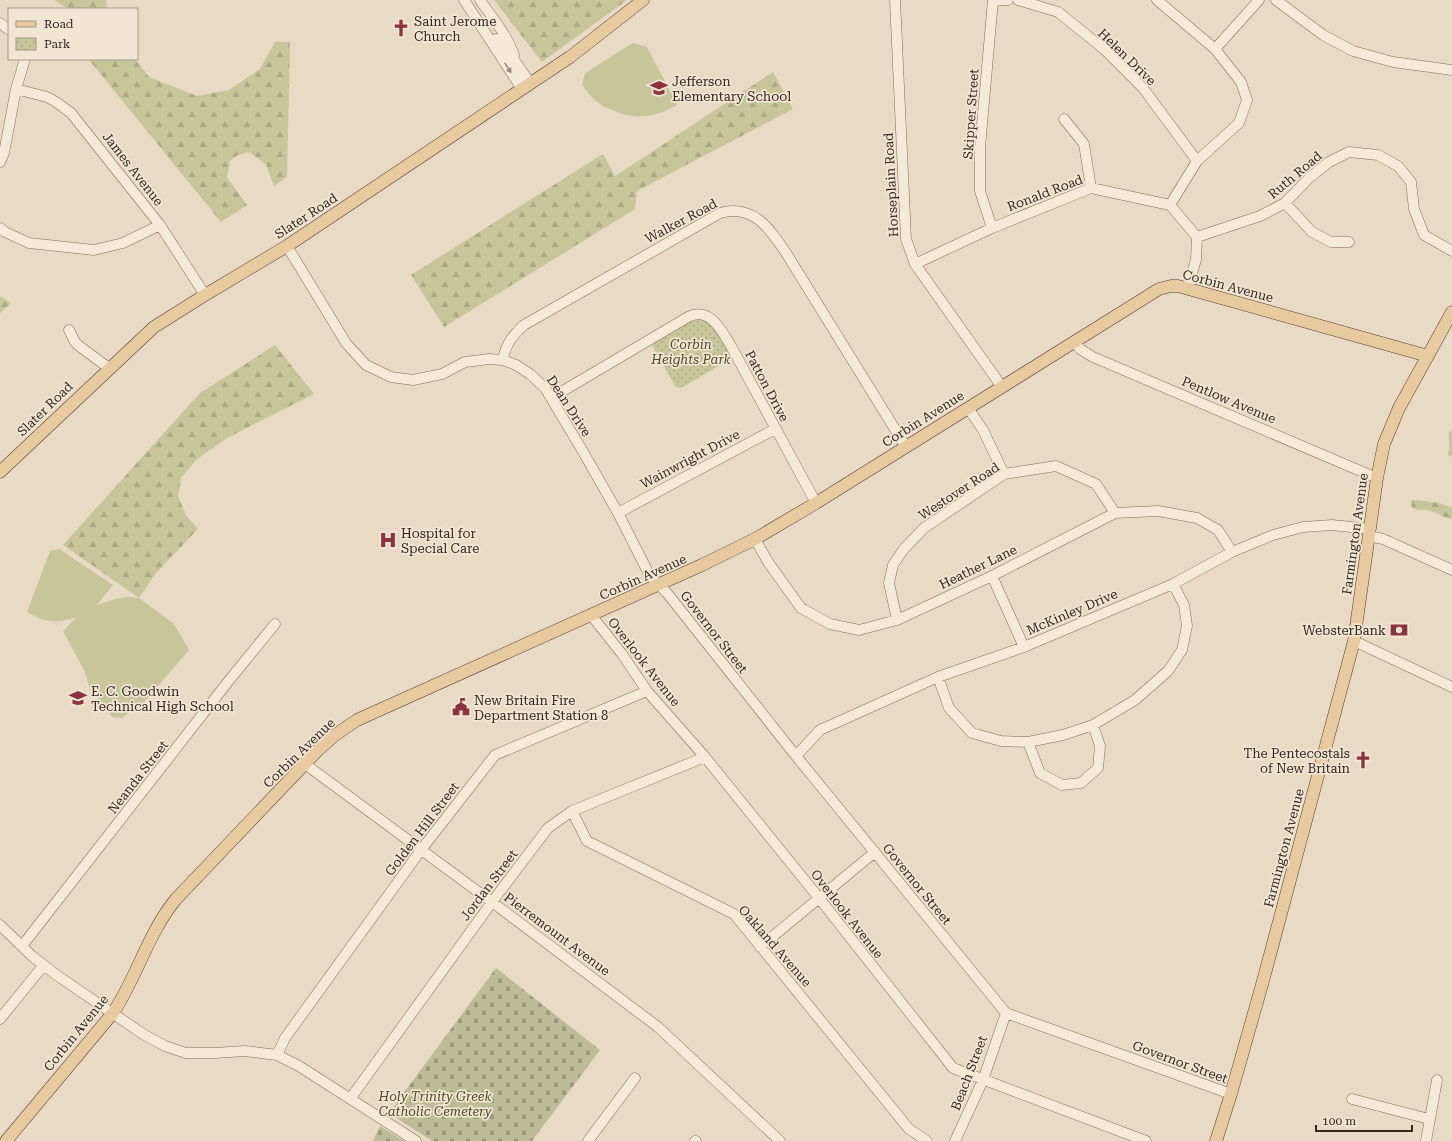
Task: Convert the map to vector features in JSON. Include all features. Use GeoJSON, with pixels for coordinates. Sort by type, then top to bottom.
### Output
{"type":"FeatureCollection","features":[{"type":"Feature","properties":{"kind":"main road","name":"Slater Road"},"geometry":{"type":"LineString","coordinates":[[0,472],[154,327],[287,246],[570,57],[643,0]]}},
{"type":"Feature","properties":{"kind":"main road","name":"Corbin Avenue"},"geometry":{"type":"LineString","coordinates":[[6,1141],[113,1013],[121,1000],[159,923],[170,906],[305,764],[335,735],[369,713],[659,585],[755,538],[816,503],[1159,289],[1172,286],[1187,289],[1428,356]]}},
{"type":"Feature","properties":{"kind":"main road","name":"Farmington Avenue"},"geometry":{"type":"LineString","coordinates":[[1216,1141],[1265,975],[1354,641],[1377,478],[1384,444],[1396,415],[1452,312]]}},
{"type":"Feature","properties":{"kind":"street"},"geometry":{"type":"LineString","coordinates":[[464,0],[526,86]]}},
{"type":"Feature","properties":{"kind":"street"},"geometry":{"type":"LineString","coordinates":[[470,0],[500,44],[515,61]]}},
{"type":"Feature","properties":{"kind":"street"},"geometry":{"type":"LineString","coordinates":[[480,0],[500,28],[512,49],[515,61],[526,86]]}},
{"type":"Feature","properties":{"kind":"street","name":"Horseplain Road"},"geometry":{"type":"LineString","coordinates":[[895,0],[906,239],[915,264],[1002,387]]}},
{"type":"Feature","properties":{"kind":"street"},"geometry":{"type":"LineString","coordinates":[[993,0],[1008,0]]}},
{"type":"Feature","properties":{"kind":"street","name":"Skipper Street"},"geometry":{"type":"LineString","coordinates":[[992,228],[980,191],[980,147],[993,0]]}},
{"type":"Feature","properties":{"kind":"street","name":"Helen Drive"},"geometry":{"type":"LineString","coordinates":[[1018,0],[1058,12],[1104,49],[1143,88],[1197,161]]}},
{"type":"Feature","properties":{"kind":"street"},"geometry":{"type":"LineString","coordinates":[[1157,0],[1215,49],[1240,82],[1247,100],[1239,123],[1197,161],[1170,205],[1197,238],[1196,260],[1187,289]]}},
{"type":"Feature","properties":{"kind":"street"},"geometry":{"type":"LineString","coordinates":[[1215,49],[1259,0]]}},
{"type":"Feature","properties":{"kind":"street"},"geometry":{"type":"LineString","coordinates":[[1276,0],[1323,35],[1353,51],[1393,62],[1452,70]]}},
{"type":"Feature","properties":{"kind":"street"},"geometry":{"type":"LineString","coordinates":[[0,23],[8,29]]}},
{"type":"Feature","properties":{"kind":"street"},"geometry":{"type":"LineString","coordinates":[[0,162],[4,153],[16,89],[25,60]]}},
{"type":"Feature","properties":{"kind":"street","name":"James Avenue"},"geometry":{"type":"LineString","coordinates":[[16,89],[47,97],[71,113],[160,225],[205,295]]}},
{"type":"Feature","properties":{"kind":"street"},"geometry":{"type":"LineString","coordinates":[[1064,119],[1084,144],[1091,188]]}},
{"type":"Feature","properties":{"kind":"street","name":"Ruth Road"},"geometry":{"type":"LineString","coordinates":[[1197,238],[1260,216],[1285,203],[1309,178],[1329,162],[1349,152],[1378,155],[1398,166],[1411,182],[1414,208],[1424,236],[1452,251]]}},
{"type":"Feature","properties":{"kind":"street","name":"Ronald Road"},"geometry":{"type":"LineString","coordinates":[[915,264],[992,228],[1091,188],[1170,205]]}},
{"type":"Feature","properties":{"kind":"street"},"geometry":{"type":"LineString","coordinates":[[1285,203],[1312,232],[1331,242],[1348,242]]}},
{"type":"Feature","properties":{"kind":"street","name":"Walker Road"},"geometry":{"type":"LineString","coordinates":[[503,360],[505,351],[512,337],[530,322],[720,213],[731,211],[743,213],[754,217],[769,228],[788,256],[906,447]]}},
{"type":"Feature","properties":{"kind":"street"},"geometry":{"type":"LineString","coordinates":[[0,228],[5,232],[29,243],[94,250],[123,243],[160,225]]}},
{"type":"Feature","properties":{"kind":"street","name":"Dean Drive"},"geometry":{"type":"LineString","coordinates":[[287,246],[346,343],[366,365],[391,377],[413,380],[442,374],[465,362],[489,358],[503,360],[516,365],[530,374],[545,388],[618,513],[650,576],[659,585]]}},
{"type":"Feature","properties":{"kind":"street","name":"Patton Drive"},"geometry":{"type":"LineString","coordinates":[[551,398],[694,314],[705,315],[717,325],[722,332],[750,380],[816,503]]}},
{"type":"Feature","properties":{"kind":"street"},"geometry":{"type":"LineString","coordinates":[[69,330],[75,342],[79,346],[109,368]]}},
{"type":"Feature","properties":{"kind":"street","name":"Pentlow Avenue"},"geometry":{"type":"LineString","coordinates":[[1074,342],[1080,349],[1093,357],[1377,478]]}},
{"type":"Feature","properties":{"kind":"street"},"geometry":{"type":"LineString","coordinates":[[968,408],[983,430],[1004,474]]}},
{"type":"Feature","properties":{"kind":"street","name":"Wainwright Drive"},"geometry":{"type":"LineString","coordinates":[[618,513],[775,429]]}},
{"type":"Feature","properties":{"kind":"street","name":"Westover Road"},"geometry":{"type":"LineString","coordinates":[[897,620],[889,583],[893,565],[903,550],[924,528],[1004,474],[1056,466],[1096,484],[1115,512]]}},
{"type":"Feature","properties":{"kind":"street","name":"Heather Lane"},"geometry":{"type":"LineString","coordinates":[[755,538],[768,562],[801,608],[830,624],[859,630],[897,620],[992,576],[1115,512],[1158,511],[1197,518],[1218,530],[1232,552]]}},
{"type":"Feature","properties":{"kind":"street","name":"McKinley Drive"},"geometry":{"type":"LineString","coordinates":[[796,756],[820,730],[938,677],[1024,647],[1173,584],[1232,552],[1273,535],[1304,527],[1332,525],[1369,532],[1452,570]]}},
{"type":"Feature","properties":{"kind":"street"},"geometry":{"type":"LineString","coordinates":[[992,576],[1024,647]]}},
{"type":"Feature","properties":{"kind":"street"},"geometry":{"type":"LineString","coordinates":[[938,677],[949,708],[972,732],[1001,741],[1028,742],[1063,735],[1093,725],[1140,695],[1168,671],[1182,650],[1187,626],[1184,605],[1173,584]]}},
{"type":"Feature","properties":{"kind":"street","name":"Governor Street"},"geometry":{"type":"LineString","coordinates":[[659,585],[1006,1014],[1231,1094]]}},
{"type":"Feature","properties":{"kind":"street","name":"Overlook Avenue"},"geometry":{"type":"LineString","coordinates":[[591,615],[622,654],[647,691],[705,757],[819,898],[953,1068],[1146,1141]]}},
{"type":"Feature","properties":{"kind":"street","name":"Neanda Street"},"geometry":{"type":"LineString","coordinates":[[22,946],[227,683],[275,624]]}},
{"type":"Feature","properties":{"kind":"street"},"geometry":{"type":"LineString","coordinates":[[1354,641],[1452,687]]}},
{"type":"Feature","properties":{"kind":"street","name":"Golden Hill Street"},"geometry":{"type":"LineString","coordinates":[[277,1055],[285,1038],[421,850],[495,755],[647,691]]}},
{"type":"Feature","properties":{"kind":"street"},"geometry":{"type":"LineString","coordinates":[[1028,742],[1040,773],[1062,785],[1081,783],[1098,768],[1100,746],[1093,725]]}},
{"type":"Feature","properties":{"kind":"street","name":"Jordan Street"},"geometry":{"type":"LineString","coordinates":[[350,1099],[492,902],[548,828],[572,811],[705,757]]}},
{"type":"Feature","properties":{"kind":"street","name":"Pierremount Avenue"},"geometry":{"type":"LineString","coordinates":[[305,764],[658,1027],[780,1141]]}},
{"type":"Feature","properties":{"kind":"street","name":"Oakland Avenue"},"geometry":{"type":"LineString","coordinates":[[572,811],[587,841],[734,914],[909,1129],[927,1141]]}},
{"type":"Feature","properties":{"kind":"street"},"geometry":{"type":"LineString","coordinates":[[760,947],[875,852]]}},
{"type":"Feature","properties":{"kind":"street"},"geometry":{"type":"LineString","coordinates":[[0,925],[43,966],[143,1034],[159,1043],[186,1053],[245,1051],[277,1055],[299,1066],[416,1141]]}},
{"type":"Feature","properties":{"kind":"street"},"geometry":{"type":"LineString","coordinates":[[0,1019],[43,966]]}},
{"type":"Feature","properties":{"kind":"street","name":"Beach Street"},"geometry":{"type":"LineString","coordinates":[[955,1141],[983,1080],[1006,1014]]}},
{"type":"Feature","properties":{"kind":"street"},"geometry":{"type":"LineString","coordinates":[[588,1141],[635,1078]]}},
{"type":"Feature","properties":{"kind":"street"},"geometry":{"type":"LineString","coordinates":[[1426,1141],[1436,1080]]}},
{"type":"Feature","properties":{"kind":"street"},"geometry":{"type":"LineString","coordinates":[[1352,1099],[1429,1119]]}},
{"type":"Feature","properties":{"kind":"green space"},"geometry":{"type":"Polygon","coordinates":[[[54,0],[106,0],[107,8],[67,8],[54,0]]]}},
{"type":"Feature","properties":{"kind":"green space"},"geometry":{"type":"Polygon","coordinates":[[[494,0],[627,0],[542,62],[494,0]]]}},
{"type":"Feature","properties":{"kind":"green space"},"geometry":{"type":"Polygon","coordinates":[[[275,42],[290,42],[287,177],[274,186],[266,165],[250,152],[238,155],[230,161],[227,177],[247,205],[221,222],[90,61],[136,60],[149,77],[197,96],[229,90],[260,69],[275,42]]]}},
{"type":"Feature","properties":{"kind":"green space"},"geometry":{"type":"Polygon","coordinates":[[[633,43],[647,47],[677,105],[652,115],[627,115],[601,105],[582,85],[585,73],[633,43]]]}},
{"type":"Feature","properties":{"kind":"green space"},"geometry":{"type":"Polygon","coordinates":[[[773,72],[793,109],[637,191],[635,209],[444,327],[411,275],[603,154],[615,176],[773,72]]]}},
{"type":"Feature","properties":{"kind":"green space"},"geometry":{"type":"Polygon","coordinates":[[[0,296],[11,303],[0,313],[0,296]]]}},
{"type":"Feature","properties":{"kind":"green space","name":"Corbin Heights Park"},"geometry":{"type":"Polygon","coordinates":[[[702,318],[713,325],[730,354],[730,359],[679,388],[675,386],[653,347],[653,344],[691,320],[702,318]]]}},
{"type":"Feature","properties":{"kind":"green space"},"geometry":{"type":"Polygon","coordinates":[[[275,345],[314,394],[229,437],[197,459],[181,478],[178,496],[186,515],[198,529],[155,574],[139,598],[63,545],[200,393],[275,345]]]}},
{"type":"Feature","properties":{"kind":"green space"},"geometry":{"type":"Polygon","coordinates":[[[1452,430],[1452,457],[1448,455],[1448,453],[1449,432],[1452,430]]]}},
{"type":"Feature","properties":{"kind":"green space"},"geometry":{"type":"Polygon","coordinates":[[[1411,500],[1439,503],[1452,508],[1452,519],[1431,511],[1412,508],[1411,500]]]}},
{"type":"Feature","properties":{"kind":"green space"},"geometry":{"type":"Polygon","coordinates":[[[59,549],[113,585],[97,605],[115,599],[128,597],[139,598],[174,624],[189,650],[145,701],[122,718],[112,717],[89,686],[85,672],[63,631],[77,617],[63,621],[51,621],[27,612],[50,551],[59,549]]]}},
{"type":"Feature","properties":{"kind":"green space","name":"Holy Trinity Greek Catholic Cemetery"},"geometry":{"type":"Polygon","coordinates":[[[496,968],[600,1050],[532,1141],[432,1141],[389,1113],[496,968]]]}},
{"type":"Feature","properties":{"kind":"green space"},"geometry":{"type":"Polygon","coordinates":[[[380,1126],[404,1141],[373,1141],[380,1126]]]}},
{"type":"Feature","properties":{"kind":"place","name":"Saint Jerome Church"},"geometry":{"type":"Point","coordinates":[401,28]}},
{"type":"Feature","properties":{"kind":"place","name":"Jefferson Elementary School"},"geometry":{"type":"Point","coordinates":[659,88]}},
{"type":"Feature","properties":{"kind":"place","name":"Hospital for Special Care"},"geometry":{"type":"Point","coordinates":[388,540]}},
{"type":"Feature","properties":{"kind":"place","name":"WebsterBank"},"geometry":{"type":"Point","coordinates":[1399,630]}},
{"type":"Feature","properties":{"kind":"place","name":"E. C. Goodwin Technical High School"},"geometry":{"type":"Point","coordinates":[78,698]}},
{"type":"Feature","properties":{"kind":"place","name":"New Britain Fire Department Station 8"},"geometry":{"type":"Point","coordinates":[461,707]}},
{"type":"Feature","properties":{"kind":"place","name":"The Pentecostals of New Britain"},"geometry":{"type":"Point","coordinates":[1363,760]}}]}
